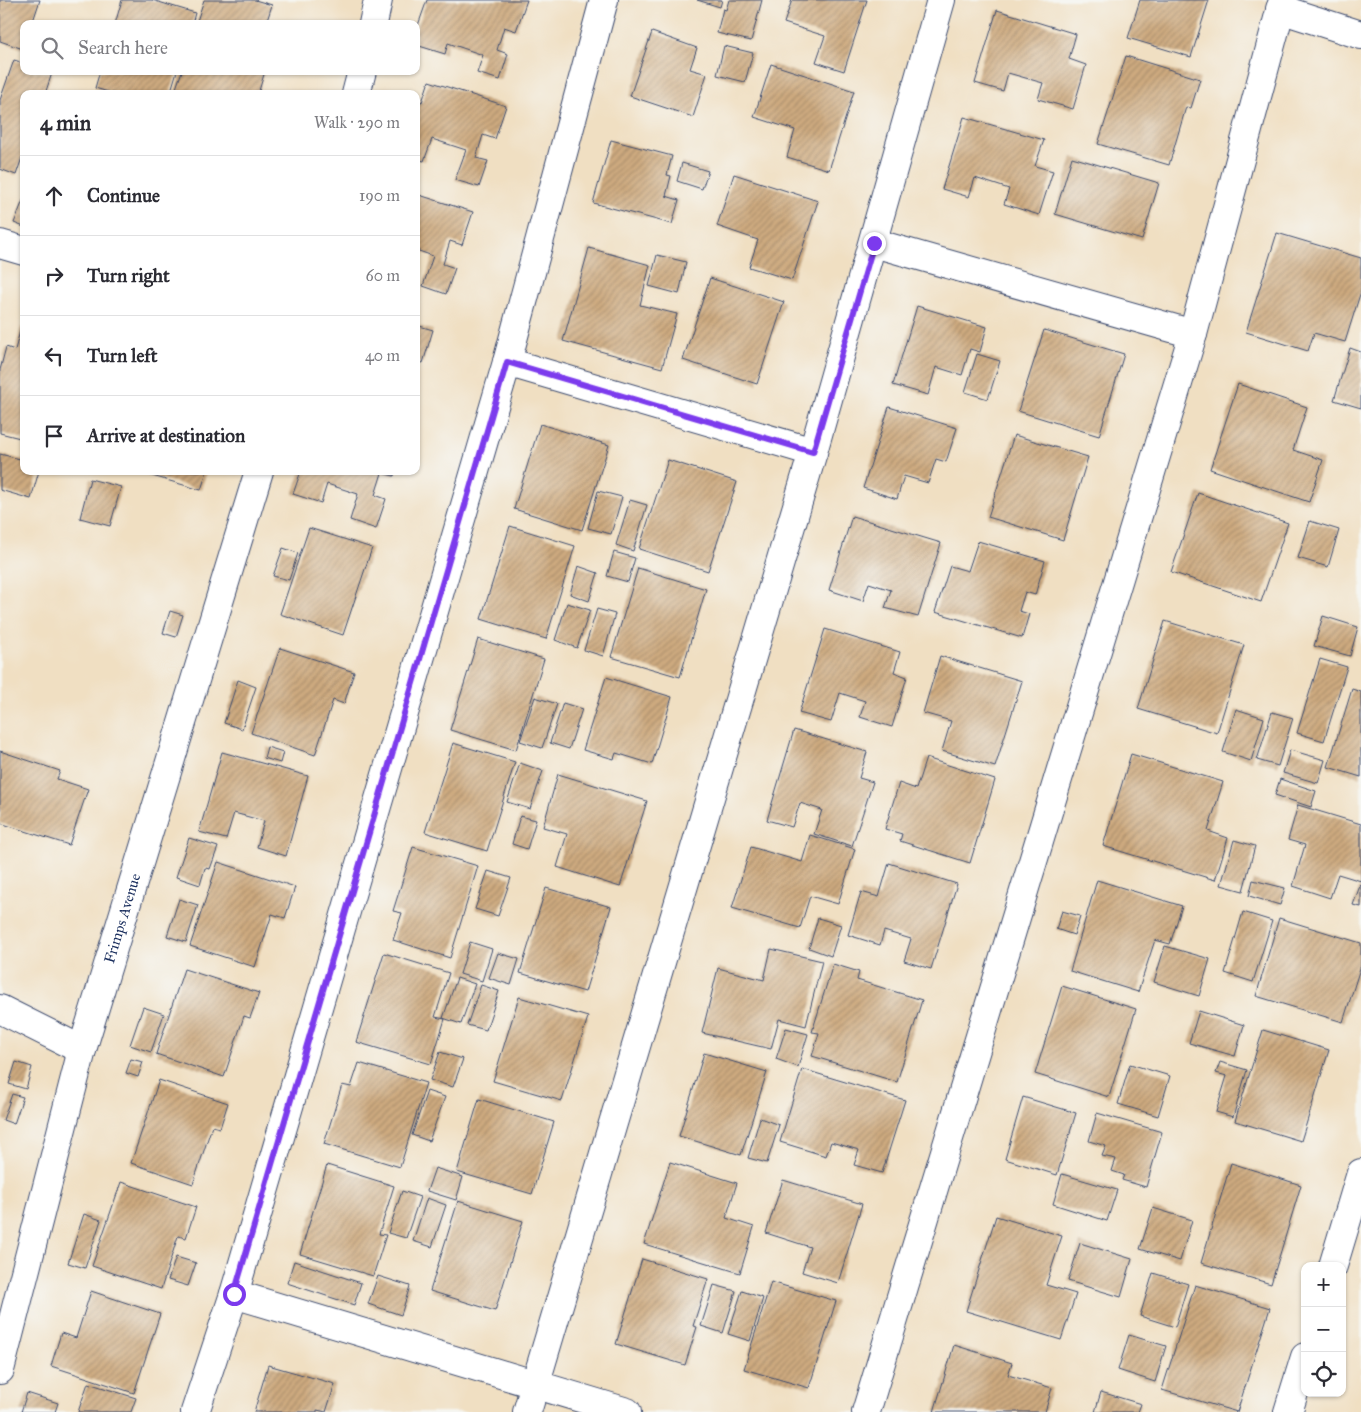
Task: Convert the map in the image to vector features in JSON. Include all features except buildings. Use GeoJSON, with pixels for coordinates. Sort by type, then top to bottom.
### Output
{"type":"FeatureCollection","features":[{"type":"Feature","properties":{"kind":"street"},"geometry":{"type":"LineString","coordinates":[[373,20],[378,0]]}},
{"type":"Feature","properties":{"kind":"street"},"geometry":{"type":"LineString","coordinates":[[196,1412],[234,1294],[507,362],[604,0]]}},
{"type":"Feature","properties":{"kind":"street"},"geometry":{"type":"LineString","coordinates":[[527,1412],[813,452],[874,243],[941,0]]}},
{"type":"Feature","properties":{"kind":"street"},"geometry":{"type":"LineString","coordinates":[[866,1412],[1194,334],[1282,5],[1361,35]]}},
{"type":"Feature","properties":{"kind":"street"},"geometry":{"type":"LineString","coordinates":[[357,90],[361,75]]}},
{"type":"Feature","properties":{"kind":"street"},"geometry":{"type":"LineString","coordinates":[[874,243],[1194,334]]}},
{"type":"Feature","properties":{"kind":"street"},"geometry":{"type":"LineString","coordinates":[[0,244],[20,249]]}},
{"type":"Feature","properties":{"kind":"street"},"geometry":{"type":"LineString","coordinates":[[507,362],[813,452]]}},
{"type":"Feature","properties":{"kind":"street","name":"Frimps Avenue"},"geometry":{"type":"LineString","coordinates":[[0,1370],[82,1050],[258,475]]}},
{"type":"Feature","properties":{"kind":"street"},"geometry":{"type":"LineString","coordinates":[[0,1009],[82,1050]]}},
{"type":"Feature","properties":{"kind":"street"},"geometry":{"type":"LineString","coordinates":[[1334,1262],[1361,1173]]}},
{"type":"Feature","properties":{"kind":"street"},"geometry":{"type":"LineString","coordinates":[[234,1294],[627,1412]]}},
{"type":"Feature","properties":{"kind":"street"},"geometry":{"type":"LineString","coordinates":[[1288,1412],[1301,1370]]}},
{"type":"Feature","properties":{"kind":"route"},"geometry":{"type":"LineString","coordinates":[[234,1294],[507,362],[813,452],[874,243]]}}]}
